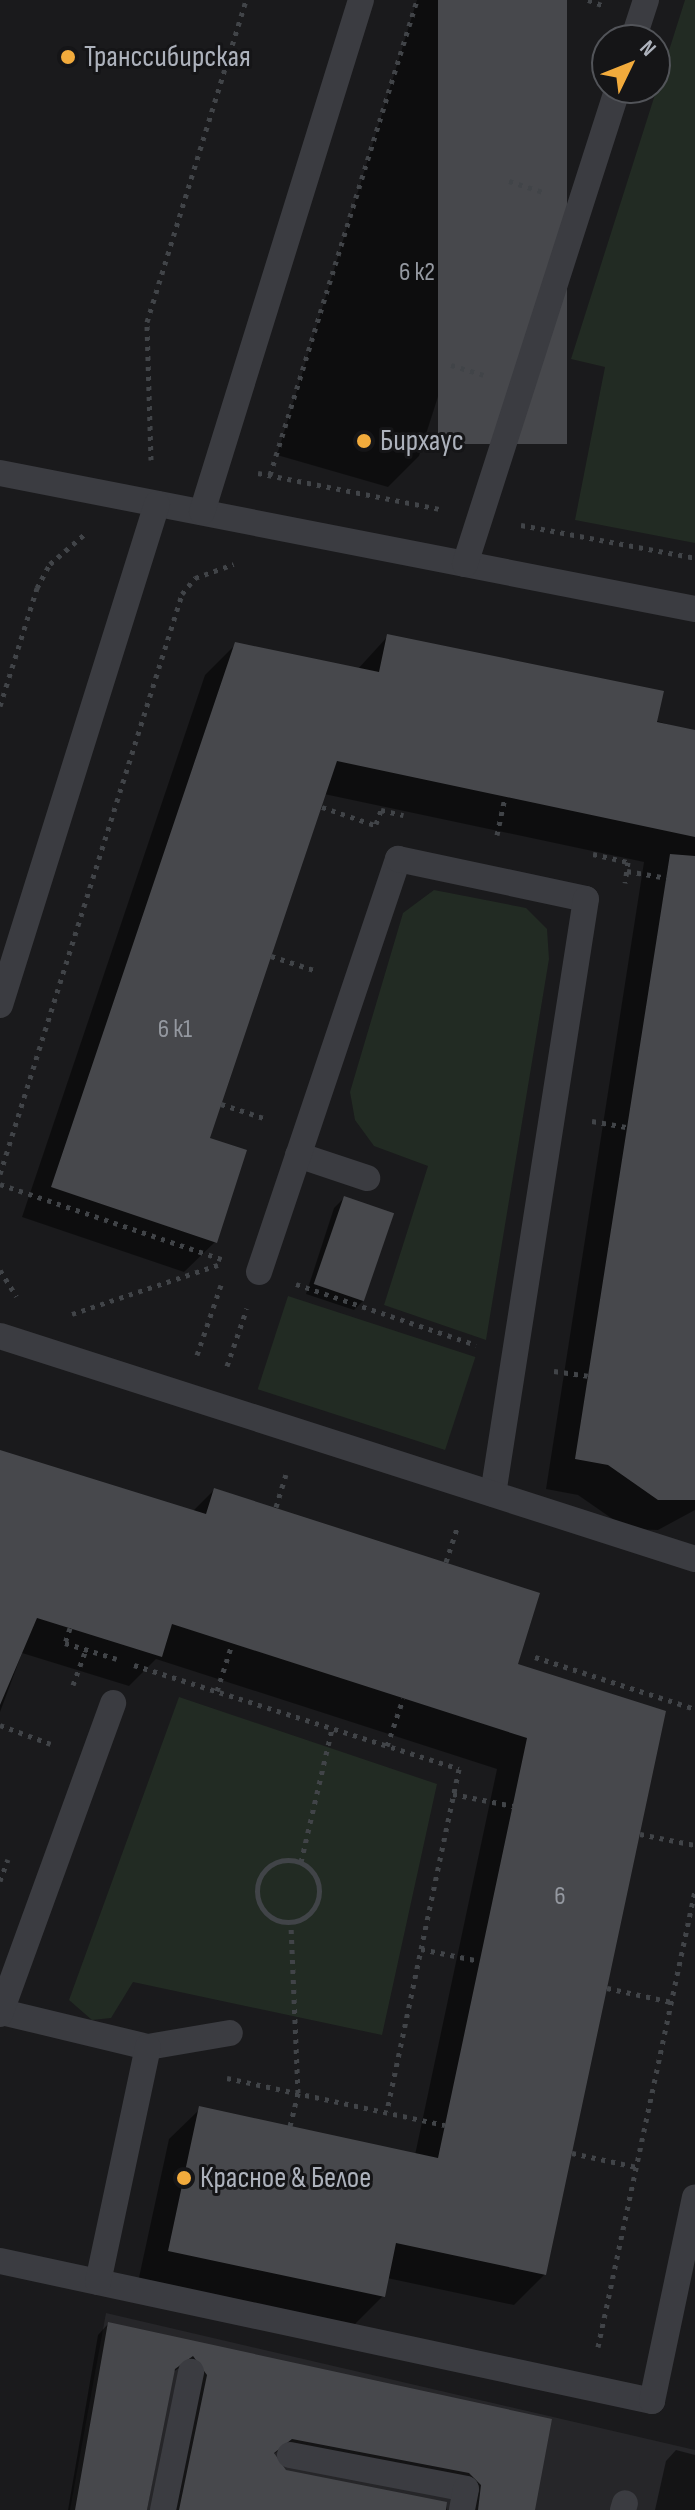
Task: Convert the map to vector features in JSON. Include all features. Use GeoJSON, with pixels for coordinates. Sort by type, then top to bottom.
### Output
{"type":"FeatureCollection","features":[{"type":"Feature","properties":{"kind":"lane"},"geometry":{"type":"LineString","coordinates":[[202,512],[361,0]]}},
{"type":"Feature","properties":{"kind":"lane"},"geometry":{"type":"LineString","coordinates":[[638,24],[646,0]]}},
{"type":"Feature","properties":{"kind":"lane"},"geometry":{"type":"LineString","coordinates":[[465,564],[613,104]]}},
{"type":"Feature","properties":{"kind":"lane"},"geometry":{"type":"LineString","coordinates":[[0,473],[695,609]]}},
{"type":"Feature","properties":{"kind":"lane"},"geometry":{"type":"LineString","coordinates":[[0,1005],[157,504]]}},
{"type":"Feature","properties":{"kind":"lane"},"geometry":{"type":"LineString","coordinates":[[259,1272],[398,859],[586,899],[493,1494]]}},
{"type":"Feature","properties":{"kind":"lane"},"geometry":{"type":"LineString","coordinates":[[298,1155],[367,1178]]}},
{"type":"Feature","properties":{"kind":"lane"},"geometry":{"type":"LineString","coordinates":[[0,1336],[695,1559]]}},
{"type":"Feature","properties":{"kind":"lane"},"geometry":{"type":"LineString","coordinates":[[113,1703],[1,2013],[148,2047],[230,2033]]}},
{"type":"Feature","properties":{"kind":"lane"},"geometry":{"type":"LineString","coordinates":[[98,2282],[148,2047]]}},
{"type":"Feature","properties":{"kind":"lane"},"geometry":{"type":"LineString","coordinates":[[0,2261],[652,2401],[695,2197]]}},
{"type":"Feature","properties":{"kind":"lane"},"geometry":{"type":"LineString","coordinates":[[163,2510],[191,2372]]}},
{"type":"Feature","properties":{"kind":"lane"},"geometry":{"type":"LineString","coordinates":[[290,2455],[466,2489],[462,2510]]}},
{"type":"Feature","properties":{"kind":"path"},"geometry":{"type":"LineString","coordinates":[[0,706],[22,625],[50,564],[151,477],[147,322],[246,0]]}},
{"type":"Feature","properties":{"kind":"path"},"geometry":{"type":"LineString","coordinates":[[270,475],[417,0]]}},
{"type":"Feature","properties":{"kind":"path"},"geometry":{"type":"LineString","coordinates":[[509,181],[559,197]]}},
{"type":"Feature","properties":{"kind":"path"},"geometry":{"type":"LineString","coordinates":[[451,365],[475,372]]}},
{"type":"Feature","properties":{"kind":"path"},"geometry":{"type":"LineString","coordinates":[[0,1174],[182,594],[214,567],[246,566]]}},
{"type":"Feature","properties":{"kind":"path"},"geometry":{"type":"LineString","coordinates":[[497,835],[505,797]]}},
{"type":"Feature","properties":{"kind":"path"},"geometry":{"type":"LineString","coordinates":[[322,807],[376,826]]}},
{"type":"Feature","properties":{"kind":"path"},"geometry":{"type":"LineString","coordinates":[[627,871],[667,878]]}},
{"type":"Feature","properties":{"kind":"path"},"geometry":{"type":"LineString","coordinates":[[271,956],[325,974]]}},
{"type":"Feature","properties":{"kind":"path"},"geometry":{"type":"LineString","coordinates":[[221,1104],[275,1122]]}},
{"type":"Feature","properties":{"kind":"path"},"geometry":{"type":"LineString","coordinates":[[587,1120],[627,1127]]}},
{"type":"Feature","properties":{"kind":"path"},"geometry":{"type":"LineString","coordinates":[[0,1184],[229,1261]]}},
{"type":"Feature","properties":{"kind":"path"},"geometry":{"type":"LineString","coordinates":[[59,1319],[229,1261]]}},
{"type":"Feature","properties":{"kind":"path"},"geometry":{"type":"LineString","coordinates":[[191,1371],[229,1261]]}},
{"type":"Feature","properties":{"kind":"path"},"geometry":{"type":"LineString","coordinates":[[214,1405],[259,1272],[514,1359]]}},
{"type":"Feature","properties":{"kind":"path"},"geometry":{"type":"LineString","coordinates":[[568,1373],[588,1376]]}},
{"type":"Feature","properties":{"kind":"path"},"geometry":{"type":"LineString","coordinates":[[276,1507],[286,1475]]}},
{"type":"Feature","properties":{"kind":"path"},"geometry":{"type":"LineString","coordinates":[[446,1562],[457,1529]]}},
{"type":"Feature","properties":{"kind":"path"},"geometry":{"type":"LineString","coordinates":[[70,1628],[65,1643],[459,1769],[387,2112]]}},
{"type":"Feature","properties":{"kind":"path"},"geometry":{"type":"LineString","coordinates":[[217,1691],[232,1644]]}},
{"type":"Feature","properties":{"kind":"path"},"geometry":{"type":"LineString","coordinates":[[535,1657],[695,1709]]}},
{"type":"Feature","properties":{"kind":"path"},"geometry":{"type":"LineString","coordinates":[[387,1746],[403,1699]]}},
{"type":"Feature","properties":{"kind":"path"},"geometry":{"type":"LineString","coordinates":[[0,1725],[51,1744]]}},
{"type":"Feature","properties":{"kind":"path"},"geometry":{"type":"LineString","coordinates":[[301,1862],[332,1729]]}},
{"type":"Feature","properties":{"kind":"path"},"geometry":{"type":"LineString","coordinates":[[453,1794],[513,1806]]}},
{"type":"Feature","properties":{"kind":"path"},"geometry":{"type":"LineString","coordinates":[[640,1834],[695,1845]]}},
{"type":"Feature","properties":{"kind":"path"},"geometry":{"type":"LineString","coordinates":[[291,1923],[317,1904],[317,1880],[301,1862]]}},
{"type":"Feature","properties":{"kind":"path"},"geometry":{"type":"LineString","coordinates":[[291,1923],[262,1910],[256,1894],[270,1865],[301,1862]]}},
{"type":"Feature","properties":{"kind":"path"},"geometry":{"type":"LineString","coordinates":[[589,2387],[695,1889]]}},
{"type":"Feature","properties":{"kind":"path"},"geometry":{"type":"LineString","coordinates":[[290,2126],[298,2093],[291,1923]]}},
{"type":"Feature","properties":{"kind":"path"},"geometry":{"type":"LineString","coordinates":[[421,1949],[480,1961]]}},
{"type":"Feature","properties":{"kind":"path"},"geometry":{"type":"LineString","coordinates":[[607,1988],[671,2002]]}},
{"type":"Feature","properties":{"kind":"path"},"geometry":{"type":"LineString","coordinates":[[209,2074],[445,2125]]}},
{"type":"Feature","properties":{"kind":"path"},"geometry":{"type":"LineString","coordinates":[[572,2153],[636,2167]]}},
{"type":"Feature","properties":{"kind":"shaded area"},"geometry":{"type":"Polygon","coordinates":[[[685,0],[695,0],[695,543],[575,520],[605,367],[571,359],[652,104],[671,104],[671,44],[685,0]]]}},
{"type":"Feature","properties":{"kind":"shaded area"},"geometry":{"type":"Polygon","coordinates":[[[434,890],[526,908],[547,929],[549,959],[486,1340],[384,1305],[428,1166],[374,1146],[355,1120],[350,1092],[403,913],[434,890]]]}},
{"type":"Feature","properties":{"kind":"shaded area"},"geometry":{"type":"Polygon","coordinates":[[[288,1296],[475,1357],[445,1450],[258,1389],[288,1296]]]}},
{"type":"Feature","properties":{"kind":"shaded area"},"geometry":{"type":"Polygon","coordinates":[[[179,1697],[437,1784],[382,2035],[133,1982],[111,2018],[92,2020],[69,2000],[179,1697]]]}},
{"type":"Feature","properties":{"kind":"shaded area"},"geometry":{"type":"Polygon","coordinates":[[[106,2313],[695,2450],[695,2510],[70,2510],[106,2313]]]}},
{"type":"Feature","properties":{"kind":"building"},"geometry":{"type":"Polygon","coordinates":[[[438,0],[567,0],[567,444],[438,444],[438,0]]]}},
{"type":"Feature","properties":{"kind":"building"},"geometry":{"type":"Polygon","coordinates":[[[387,634],[664,691],[657,722],[695,730],[695,837],[337,761],[210,1138],[247,1150],[217,1243],[51,1187],[235,642],[379,672],[387,634]]]}},
{"type":"Feature","properties":{"kind":"building"},"geometry":{"type":"Polygon","coordinates":[[[670,854],[695,856],[695,1500],[658,1500],[608,1465],[575,1459],[670,854]]]}},
{"type":"Feature","properties":{"kind":"building"},"geometry":{"type":"Polygon","coordinates":[[[344,1196],[394,1213],[364,1301],[314,1284],[344,1196]]]}},
{"type":"Feature","properties":{"kind":"building"},"geometry":{"type":"Polygon","coordinates":[[[0,1450],[206,1514],[214,1488],[540,1593],[518,1664],[666,1711],[546,2275],[396,2243],[385,2297],[168,2251],[199,2106],[438,2158],[527,1738],[172,1624],[162,1657],[37,1618],[0,1705],[0,1450]]]}},
{"type":"Feature","properties":{"kind":"building"},"geometry":{"type":"Polygon","coordinates":[[[108,2322],[552,2419],[535,2510],[478,2510],[481,2485],[469,2473],[292,2439],[274,2453],[286,2470],[447,2502],[446,2510],[179,2510],[207,2375],[193,2356],[175,2369],[147,2510],[75,2510],[108,2322]]]}},
{"type":"Feature","properties":{"kind":"place","name":"Транссибирская"},"geometry":{"type":"Point","coordinates":[68,57]}},
{"type":"Feature","properties":{"kind":"place","name":"Бирхаус"},"geometry":{"type":"Point","coordinates":[364,441]}},
{"type":"Feature","properties":{"kind":"place","name":"Красное & Белое"},"geometry":{"type":"Point","coordinates":[184,2178]}}]}
